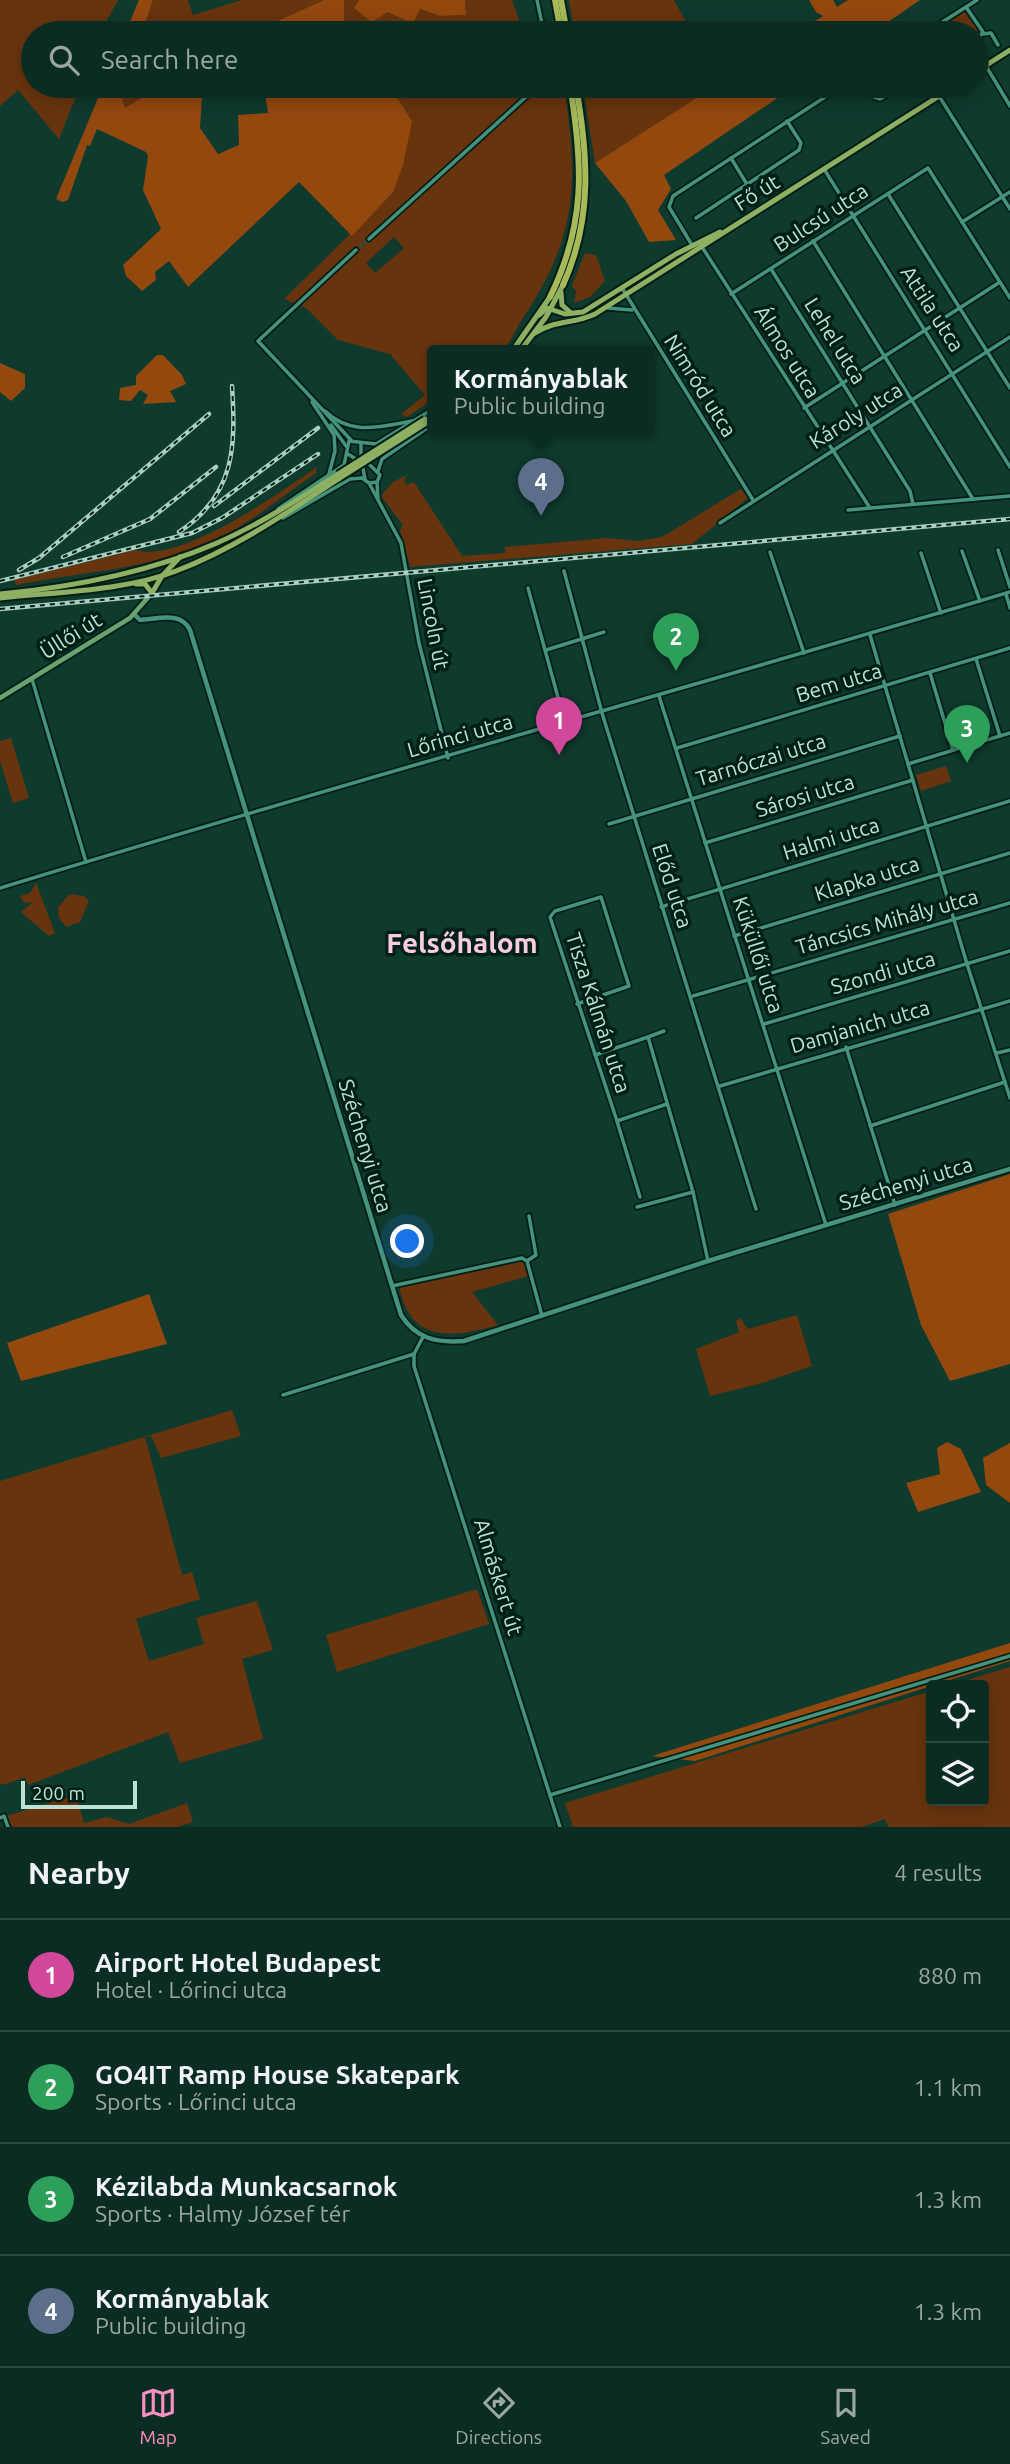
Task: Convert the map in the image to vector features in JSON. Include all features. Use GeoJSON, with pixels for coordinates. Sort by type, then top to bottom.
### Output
{"type":"FeatureCollection","features":[{"type":"Feature","properties":{"kind":"highway"},"geometry":{"type":"LineString","coordinates":[[555,0],[559,21]]}},
{"type":"Feature","properties":{"kind":"highway"},"geometry":{"type":"LineString","coordinates":[[561,0],[565,21]]}},
{"type":"Feature","properties":{"kind":"highway"},"geometry":{"type":"LineString","coordinates":[[550,297],[567,258],[579,202],[581,169],[572,98]]}},
{"type":"Feature","properties":{"kind":"highway"},"geometry":{"type":"LineString","coordinates":[[563,285],[581,233],[586,193],[586,151],[578,98]]}},
{"type":"Feature","properties":{"kind":"main road"},"geometry":{"type":"LineString","coordinates":[[989,63],[1010,50]]}},
{"type":"Feature","properties":{"kind":"main road","name":"Fő út"},"geometry":{"type":"LineString","coordinates":[[535,333],[551,324],[575,322],[606,308],[936,98]]}},
{"type":"Feature","properties":{"kind":"main road"},"geometry":{"type":"LineString","coordinates":[[539,315],[549,309],[573,315],[692,245],[741,222]]}},
{"type":"Feature","properties":{"kind":"main road"},"geometry":{"type":"LineString","coordinates":[[684,259],[692,245]]}},
{"type":"Feature","properties":{"kind":"main road"},"geometry":{"type":"LineString","coordinates":[[525,345],[563,285]]}},
{"type":"Feature","properties":{"kind":"main road"},"geometry":{"type":"LineString","coordinates":[[563,285],[562,305],[573,315]]}},
{"type":"Feature","properties":{"kind":"main road"},"geometry":{"type":"LineString","coordinates":[[550,297],[549,309],[557,319],[575,322]]}},
{"type":"Feature","properties":{"kind":"main road"},"geometry":{"type":"LineString","coordinates":[[517,345],[550,297]]}},
{"type":"Feature","properties":{"kind":"main road"},"geometry":{"type":"LineString","coordinates":[[0,596],[122,583],[175,572],[291,507],[427,420]]}},
{"type":"Feature","properties":{"kind":"main road"},"geometry":{"type":"LineString","coordinates":[[0,596],[74,584],[183,554],[267,521]]}},
{"type":"Feature","properties":{"kind":"main road"},"geometry":{"type":"LineString","coordinates":[[152,593],[162,576],[183,554]]}},
{"type":"Feature","properties":{"kind":"main road"},"geometry":{"type":"LineString","coordinates":[[152,593],[175,572]]}},
{"type":"Feature","properties":{"kind":"main road"},"geometry":{"type":"LineString","coordinates":[[122,583],[145,584],[152,593]]}},
{"type":"Feature","properties":{"kind":"main road","name":"Üllői út"},"geometry":{"type":"LineString","coordinates":[[0,698],[135,615],[152,593]]}},
{"type":"Feature","properties":{"kind":"street"},"geometry":{"type":"LineString","coordinates":[[537,0],[541,21]]}},
{"type":"Feature","properties":{"kind":"street"},"geometry":{"type":"LineString","coordinates":[[944,21],[977,0]]}},
{"type":"Feature","properties":{"kind":"street"},"geometry":{"type":"LineString","coordinates":[[966,7],[975,21]]}},
{"type":"Feature","properties":{"kind":"street"},"geometry":{"type":"LineString","coordinates":[[989,33],[999,45]]}},
{"type":"Feature","properties":{"kind":"street"},"geometry":{"type":"LineString","coordinates":[[989,72],[1010,106]]}},
{"type":"Feature","properties":{"kind":"street"},"geometry":{"type":"LineString","coordinates":[[369,239],[525,98]]}},
{"type":"Feature","properties":{"kind":"street"},"geometry":{"type":"LineString","coordinates":[[692,245],[671,212],[670,199],[823,98]]}},
{"type":"Feature","properties":{"kind":"street"},"geometry":{"type":"LineString","coordinates":[[940,98],[1010,209]]}},
{"type":"Feature","properties":{"kind":"street"},"geometry":{"type":"LineString","coordinates":[[696,218],[748,186],[801,146],[787,121]]}},
{"type":"Feature","properties":{"kind":"street"},"geometry":{"type":"LineString","coordinates":[[731,158],[748,186]]}},
{"type":"Feature","properties":{"kind":"street","name":"Bulcsú utca"},"geometry":{"type":"LineString","coordinates":[[731,294],[928,168],[962,222]]}},
{"type":"Feature","properties":{"kind":"street","name":"Attila utca"},"geometry":{"type":"LineString","coordinates":[[824,169],[1010,467]]}},
{"type":"Feature","properties":{"kind":"street"},"geometry":{"type":"LineString","coordinates":[[1010,192],[962,222],[1010,298]]}},
{"type":"Feature","properties":{"kind":"street"},"geometry":{"type":"LineString","coordinates":[[888,194],[1010,388]]}},
{"type":"Feature","properties":{"kind":"street"},"geometry":{"type":"LineString","coordinates":[[813,242],[973,499]]}},
{"type":"Feature","properties":{"kind":"street","name":"Álmos utca"},"geometry":{"type":"LineString","coordinates":[[702,247],[870,508]]}},
{"type":"Feature","properties":{"kind":"street"},"geometry":{"type":"LineString","coordinates":[[356,250],[258,341],[351,440],[376,444],[414,421]]}},
{"type":"Feature","properties":{"kind":"street","name":"Lehel utca"},"geometry":{"type":"LineString","coordinates":[[771,269],[910,491],[913,504]]}},
{"type":"Feature","properties":{"kind":"street"},"geometry":{"type":"LineString","coordinates":[[804,408],[1000,282]]}},
{"type":"Feature","properties":{"kind":"street","name":"Nimród utca"},"geometry":{"type":"LineString","coordinates":[[622,288],[753,500]]}},
{"type":"Feature","properties":{"kind":"street"},"geometry":{"type":"LineString","coordinates":[[606,308],[621,306],[634,310]]}},
{"type":"Feature","properties":{"kind":"street","name":"Károly utca"},"geometry":{"type":"LineString","coordinates":[[720,523],[1010,337]]}},
{"type":"Feature","properties":{"kind":"street"},"geometry":{"type":"LineString","coordinates":[[312,401],[336,421],[349,427],[366,429],[427,419]]}},
{"type":"Feature","properties":{"kind":"street"},"geometry":{"type":"LineString","coordinates":[[267,521],[344,465],[348,454],[346,446],[312,401]]}},
{"type":"Feature","properties":{"kind":"street"},"geometry":{"type":"LineString","coordinates":[[312,401],[334,435],[335,452],[328,476]]}},
{"type":"Feature","properties":{"kind":"street"},"geometry":{"type":"LineString","coordinates":[[361,443],[365,461],[378,471],[382,459],[427,421]]}},
{"type":"Feature","properties":{"kind":"street"},"geometry":{"type":"LineString","coordinates":[[346,446],[351,440]]}},
{"type":"Feature","properties":{"kind":"street"},"geometry":{"type":"LineString","coordinates":[[355,456],[361,451]]}},
{"type":"Feature","properties":{"kind":"street"},"geometry":{"type":"LineString","coordinates":[[348,454],[355,456],[367,481]]}},
{"type":"Feature","properties":{"kind":"street"},"geometry":{"type":"LineString","coordinates":[[365,472],[372,468]]}},
{"type":"Feature","properties":{"kind":"street","name":"Lincoln út"},"geometry":{"type":"LineString","coordinates":[[378,471],[378,501]]}},
{"type":"Feature","properties":{"kind":"street"},"geometry":{"type":"LineString","coordinates":[[267,521],[296,512],[350,479],[377,482]]}},
{"type":"Feature","properties":{"kind":"street","name":"Lincoln út"},"geometry":{"type":"LineString","coordinates":[[367,481],[401,543],[419,643],[448,758]]}},
{"type":"Feature","properties":{"kind":"street"},"geometry":{"type":"LineString","coordinates":[[848,510],[1010,496]]}},
{"type":"Feature","properties":{"kind":"street"},"geometry":{"type":"LineString","coordinates":[[998,550],[1010,608]]}},
{"type":"Feature","properties":{"kind":"street"},"geometry":{"type":"LineString","coordinates":[[962,551],[980,601]]}},
{"type":"Feature","properties":{"kind":"street"},"geometry":{"type":"LineString","coordinates":[[770,552],[804,653]]}},
{"type":"Feature","properties":{"kind":"street"},"geometry":{"type":"LineString","coordinates":[[921,554],[941,613]]}},
{"type":"Feature","properties":{"kind":"street","name":"Előd utca"},"geometry":{"type":"LineString","coordinates":[[564,571],[601,713],[720,1086],[756,1209]]}},
{"type":"Feature","properties":{"kind":"street"},"geometry":{"type":"LineString","coordinates":[[528,588],[565,723]]}},
{"type":"Feature","properties":{"kind":"street","name":"Lőrinci utca"},"geometry":{"type":"LineString","coordinates":[[0,888],[245,812],[448,758],[870,635],[1008,591]]}},
{"type":"Feature","properties":{"kind":"street","name":"Széchenyi utca"},"geometry":{"type":"LineString","coordinates":[[135,615],[140,620],[173,617],[186,622],[401,1315],[423,1337],[464,1340],[708,1261],[1010,1169]]}},
{"type":"Feature","properties":{"kind":"street"},"geometry":{"type":"LineString","coordinates":[[545,650],[604,632]]}},
{"type":"Feature","properties":{"kind":"street"},"geometry":{"type":"LineString","coordinates":[[870,635],[967,964],[1010,1098]]}},
{"type":"Feature","properties":{"kind":"street","name":"Bem utca"},"geometry":{"type":"LineString","coordinates":[[677,748],[1010,648]]}},
{"type":"Feature","properties":{"kind":"street"},"geometry":{"type":"LineString","coordinates":[[976,659],[1000,736]]}},
{"type":"Feature","properties":{"kind":"street"},"geometry":{"type":"LineString","coordinates":[[929,673],[953,750]]}},
{"type":"Feature","properties":{"kind":"street"},"geometry":{"type":"LineString","coordinates":[[32,679],[86,862]]}},
{"type":"Feature","properties":{"kind":"street","name":"Küküllői utca"},"geometry":{"type":"LineString","coordinates":[[659,696],[826,1225]]}},
{"type":"Feature","properties":{"kind":"street"},"geometry":{"type":"LineString","coordinates":[[908,764],[1010,733]]}},
{"type":"Feature","properties":{"kind":"street","name":"Tarnóczai utca"},"geometry":{"type":"LineString","coordinates":[[609,824],[900,736]]}},
{"type":"Feature","properties":{"kind":"street","name":"Sárosi utca"},"geometry":{"type":"LineString","coordinates":[[705,843],[913,780]]}},
{"type":"Feature","properties":{"kind":"street","name":"Halmi utca"},"geometry":{"type":"LineString","coordinates":[[661,907],[1010,801]]}},
{"type":"Feature","properties":{"kind":"street","name":"Klapka utca"},"geometry":{"type":"LineString","coordinates":[[734,936],[1010,853]]}},
{"type":"Feature","properties":{"kind":"street","name":"Tisza Kálmán utca"},"geometry":{"type":"LineString","coordinates":[[578,1004],[629,986],[601,897],[550,914],[578,1004],[617,1121],[640,1197]]}},
{"type":"Feature","properties":{"kind":"street","name":"Táncsics Mihály utca"},"geometry":{"type":"LineString","coordinates":[[692,997],[1010,903]]}},
{"type":"Feature","properties":{"kind":"street","name":"Szondi utca"},"geometry":{"type":"LineString","coordinates":[[764,1024],[1010,951]]}},
{"type":"Feature","properties":{"kind":"street","name":"Damjanich utca"},"geometry":{"type":"LineString","coordinates":[[720,1086],[777,1067],[1010,1001]]}},
{"type":"Feature","properties":{"kind":"street"},"geometry":{"type":"LineString","coordinates":[[595,1055],[664,1031]]}},
{"type":"Feature","properties":{"kind":"street"},"geometry":{"type":"LineString","coordinates":[[648,1037],[693,1192],[708,1261]]}},
{"type":"Feature","properties":{"kind":"street"},"geometry":{"type":"LineString","coordinates":[[846,1047],[895,1205]]}},
{"type":"Feature","properties":{"kind":"street"},"geometry":{"type":"LineString","coordinates":[[997,1054],[1010,1050]]}},
{"type":"Feature","properties":{"kind":"street"},"geometry":{"type":"LineString","coordinates":[[870,1126],[1005,1082]]}},
{"type":"Feature","properties":{"kind":"street"},"geometry":{"type":"LineString","coordinates":[[617,1121],[667,1104]]}},
{"type":"Feature","properties":{"kind":"street"},"geometry":{"type":"LineString","coordinates":[[637,1207],[693,1192]]}},
{"type":"Feature","properties":{"kind":"street"},"geometry":{"type":"LineString","coordinates":[[527,1261],[536,1255],[529,1216]]}},
{"type":"Feature","properties":{"kind":"street"},"geometry":{"type":"LineString","coordinates":[[392,1286],[522,1258],[527,1261],[542,1316]]}},
{"type":"Feature","properties":{"kind":"street","name":"Almáskert út"},"geometry":{"type":"LineString","coordinates":[[423,1337],[414,1354],[414,1366],[560,1827]]}},
{"type":"Feature","properties":{"kind":"street"},"geometry":{"type":"LineString","coordinates":[[283,1395],[414,1354]]}},
{"type":"Feature","properties":{"kind":"street"},"geometry":{"type":"LineString","coordinates":[[401,1359],[414,1366]]}},
{"type":"Feature","properties":{"kind":"street"},"geometry":{"type":"LineString","coordinates":[[550,1795],[1010,1656]]}},
{"type":"Feature","properties":{"kind":"street"},"geometry":{"type":"LineString","coordinates":[[2,1817],[8,1827]]}},
{"type":"Feature","properties":{"kind":"shaded area"},"geometry":{"type":"Polygon","coordinates":[[[0,0],[118,0],[107,21],[21,21],[21,94],[18,90],[0,106],[0,0]]]}},
{"type":"Feature","properties":{"kind":"shaded area"},"geometry":{"type":"Polygon","coordinates":[[[139,0],[153,0],[146,21],[130,21],[139,0]]]}},
{"type":"Feature","properties":{"kind":"shaded area"},"geometry":{"type":"Polygon","coordinates":[[[153,0],[188,0],[193,15],[242,0],[324,0],[278,21],[146,21],[153,0]]]}},
{"type":"Feature","properties":{"kind":"shaded area"},"geometry":{"type":"Polygon","coordinates":[[[324,0],[344,0],[344,21],[278,21],[324,0]]]}},
{"type":"Feature","properties":{"kind":"shaded area"},"geometry":{"type":"Polygon","coordinates":[[[344,0],[359,0],[354,8],[388,12],[407,21],[344,21],[344,0]]]}},
{"type":"Feature","properties":{"kind":"shaded area"},"geometry":{"type":"Polygon","coordinates":[[[359,0],[465,0],[466,15],[440,16],[420,9],[414,21],[407,21],[388,12],[371,21],[354,8],[359,0]]]}},
{"type":"Feature","properties":{"kind":"shaded area"},"geometry":{"type":"Polygon","coordinates":[[[465,0],[512,0],[520,21],[414,21],[420,9],[440,16],[466,15],[465,0]]]}},
{"type":"Feature","properties":{"kind":"shaded area"},"geometry":{"type":"Polygon","coordinates":[[[569,0],[674,0],[685,21],[572,21],[569,0]]]}},
{"type":"Feature","properties":{"kind":"shaded area"},"geometry":{"type":"Polygon","coordinates":[[[809,0],[833,0],[837,7],[848,0],[920,0],[889,21],[815,21],[823,16],[816,12],[809,0]]]}},
{"type":"Feature","properties":{"kind":"shaded area"},"geometry":{"type":"Polygon","coordinates":[[[966,9],[973,21],[948,21],[966,9]]]}},
{"type":"Feature","properties":{"kind":"shaded area"},"geometry":{"type":"Polygon","coordinates":[[[25,98],[75,98],[59,139],[25,98]]]}},
{"type":"Feature","properties":{"kind":"shaded area"},"geometry":{"type":"Polygon","coordinates":[[[98,98],[121,98],[125,108],[142,98],[202,98],[200,128],[218,154],[239,145],[238,115],[268,113],[266,98],[398,98],[412,121],[403,165],[393,192],[352,236],[299,182],[188,287],[169,261],[155,272],[156,280],[142,291],[126,276],[123,265],[161,229],[143,190],[148,156],[146,152],[97,129],[90,146],[87,145],[68,200],[63,202],[56,199],[98,98]]]}},
{"type":"Feature","properties":{"kind":"shaded area"},"geometry":{"type":"Polygon","coordinates":[[[121,98],[143,98],[125,109],[121,98]]]}},
{"type":"Feature","properties":{"kind":"shaded area"},"geometry":{"type":"Polygon","coordinates":[[[398,98],[566,98],[572,179],[570,206],[555,260],[508,345],[427,345],[427,403],[407,417],[401,414],[425,395],[390,354],[338,340],[306,308],[284,299],[393,192],[412,121],[398,98]],[[394,237],[366,263],[375,273],[404,248],[394,237]]]}},
{"type":"Feature","properties":{"kind":"shaded area"},"geometry":{"type":"Polygon","coordinates":[[[585,98],[696,98],[595,163],[585,98]]]}},
{"type":"Feature","properties":{"kind":"shaded area"},"geometry":{"type":"Polygon","coordinates":[[[696,98],[777,98],[664,175],[671,189],[658,210],[676,240],[649,242],[626,201],[595,163],[696,98]]]}},
{"type":"Feature","properties":{"kind":"shaded area"},"geometry":{"type":"Polygon","coordinates":[[[585,253],[596,255],[605,281],[590,297],[574,303],[576,291],[572,286],[585,253]]]}},
{"type":"Feature","properties":{"kind":"shaded area"},"geometry":{"type":"Polygon","coordinates":[[[157,355],[163,355],[182,375],[186,384],[170,391],[176,402],[143,404],[148,395],[140,390],[131,401],[119,400],[120,388],[136,385],[136,376],[157,355]]]}},
{"type":"Feature","properties":{"kind":"shaded area"},"geometry":{"type":"Polygon","coordinates":[[[0,363],[25,374],[25,388],[11,401],[0,392],[0,363]]]}},
{"type":"Feature","properties":{"kind":"shaded area"},"geometry":{"type":"Polygon","coordinates":[[[317,467],[316,473],[259,514],[199,547],[174,556],[122,568],[16,585],[14,580],[135,550],[154,552],[177,547],[229,524],[317,467]]]}},
{"type":"Feature","properties":{"kind":"shaded area"},"geometry":{"type":"Polygon","coordinates":[[[407,475],[404,480],[406,485],[414,482],[462,556],[505,553],[505,547],[607,538],[638,541],[662,537],[741,489],[748,498],[692,544],[410,567],[400,530],[403,525],[381,496],[393,482],[407,475]]]}},
{"type":"Feature","properties":{"kind":"shaded area"},"geometry":{"type":"Polygon","coordinates":[[[11,738],[29,798],[13,803],[0,761],[0,741],[11,738]]]}},
{"type":"Feature","properties":{"kind":"shaded area"},"geometry":{"type":"Polygon","coordinates":[[[946,766],[951,781],[921,791],[916,775],[946,766]]]}},
{"type":"Feature","properties":{"kind":"shaded area"},"geometry":{"type":"Polygon","coordinates":[[[36,883],[55,933],[49,936],[21,912],[33,902],[24,903],[20,896],[30,893],[36,883]]]}},
{"type":"Feature","properties":{"kind":"shaded area"},"geometry":{"type":"Polygon","coordinates":[[[70,894],[84,896],[89,901],[80,922],[66,927],[59,918],[58,907],[70,894]]]}},
{"type":"Feature","properties":{"kind":"shaded area"},"geometry":{"type":"Polygon","coordinates":[[[1010,1174],[1010,1364],[950,1381],[921,1325],[888,1214],[1010,1174]]]}},
{"type":"Feature","properties":{"kind":"shaded area"},"geometry":{"type":"Polygon","coordinates":[[[522,1258],[528,1276],[472,1292],[498,1325],[465,1333],[435,1332],[412,1318],[404,1304],[399,1285],[522,1258]]]}},
{"type":"Feature","properties":{"kind":"shaded area"},"geometry":{"type":"Polygon","coordinates":[[[149,1294],[167,1344],[21,1381],[7,1343],[149,1294]]]}},
{"type":"Feature","properties":{"kind":"shaded area"},"geometry":{"type":"Polygon","coordinates":[[[797,1315],[812,1366],[759,1384],[710,1396],[696,1349],[739,1332],[736,1321],[740,1318],[748,1329],[797,1315]]]}},
{"type":"Feature","properties":{"kind":"shaded area"},"geometry":{"type":"Polygon","coordinates":[[[232,1410],[241,1436],[161,1458],[151,1436],[145,1437],[182,1575],[192,1572],[200,1599],[136,1619],[149,1661],[204,1644],[196,1618],[257,1601],[273,1650],[242,1659],[263,1739],[180,1763],[168,1732],[28,1785],[25,1777],[3,1785],[0,1783],[0,1481],[232,1410]]]}},
{"type":"Feature","properties":{"kind":"shaded area"},"geometry":{"type":"Polygon","coordinates":[[[947,1442],[961,1449],[981,1492],[918,1512],[906,1483],[940,1474],[937,1448],[947,1442]]]}},
{"type":"Feature","properties":{"kind":"shaded area"},"geometry":{"type":"Polygon","coordinates":[[[1010,1443],[1010,1503],[986,1485],[983,1458],[1010,1443]]]}},
{"type":"Feature","properties":{"kind":"shaded area"},"geometry":{"type":"Polygon","coordinates":[[[477,1589],[489,1624],[337,1672],[326,1635],[477,1589]]]}},
{"type":"Feature","properties":{"kind":"shaded area"},"geometry":{"type":"Polygon","coordinates":[[[1010,1643],[1010,1661],[950,1680],[926,1680],[926,1688],[695,1761],[652,1756],[1010,1643]]]}},
{"type":"Feature","properties":{"kind":"shaded area"},"geometry":{"type":"Polygon","coordinates":[[[1010,1667],[1010,1827],[888,1827],[885,1819],[862,1827],[573,1827],[565,1803],[926,1693],[926,1806],[989,1806],[989,1680],[967,1680],[1010,1667]]]}},
{"type":"Feature","properties":{"kind":"shaded area"},"geometry":{"type":"Polygon","coordinates":[[[76,1795],[84,1823],[107,1817],[129,1824],[187,1803],[193,1822],[177,1827],[10,1827],[6,1816],[76,1795]]]}},
{"type":"Feature","properties":{"kind":"tunnel"},"geometry":{"type":"LineString","coordinates":[[356,250],[369,239]]}},
{"type":"Feature","properties":{"kind":"railway"},"geometry":{"type":"LineString","coordinates":[[179,532],[198,518],[211,502],[228,468],[233,429],[232,386]]}},
{"type":"Feature","properties":{"kind":"railway"},"geometry":{"type":"LineString","coordinates":[[19,570],[39,558],[209,414]]}},
{"type":"Feature","properties":{"kind":"railway"},"geometry":{"type":"LineString","coordinates":[[214,506],[318,428]]}},
{"type":"Feature","properties":{"kind":"railway"},"geometry":{"type":"LineString","coordinates":[[0,581],[192,533],[222,518],[318,454]]}},
{"type":"Feature","properties":{"kind":"railway"},"geometry":{"type":"LineString","coordinates":[[63,557],[150,519],[216,467]]}},
{"type":"Feature","properties":{"kind":"railway"},"geometry":{"type":"LineString","coordinates":[[0,609],[1010,519]]}},
{"type":"Feature","properties":{"kind":"place","name":"Kormányablak"},"geometry":{"type":"Point","coordinates":[541,516]}},
{"type":"Feature","properties":{"kind":"place","name":"GO4IT Ramp House Skatepark"},"geometry":{"type":"Point","coordinates":[676,671]}},
{"type":"Feature","properties":{"kind":"place","name":"Airport Hotel Budapest"},"geometry":{"type":"Point","coordinates":[559,755]}},
{"type":"Feature","properties":{"kind":"place","name":"Kézilabda Munkacsarnok"},"geometry":{"type":"Point","coordinates":[967,763]}},
{"type":"Feature","properties":{"kind":"district","name":"Felsőhalom"},"geometry":{"type":"Point","coordinates":[462,943]}}]}
